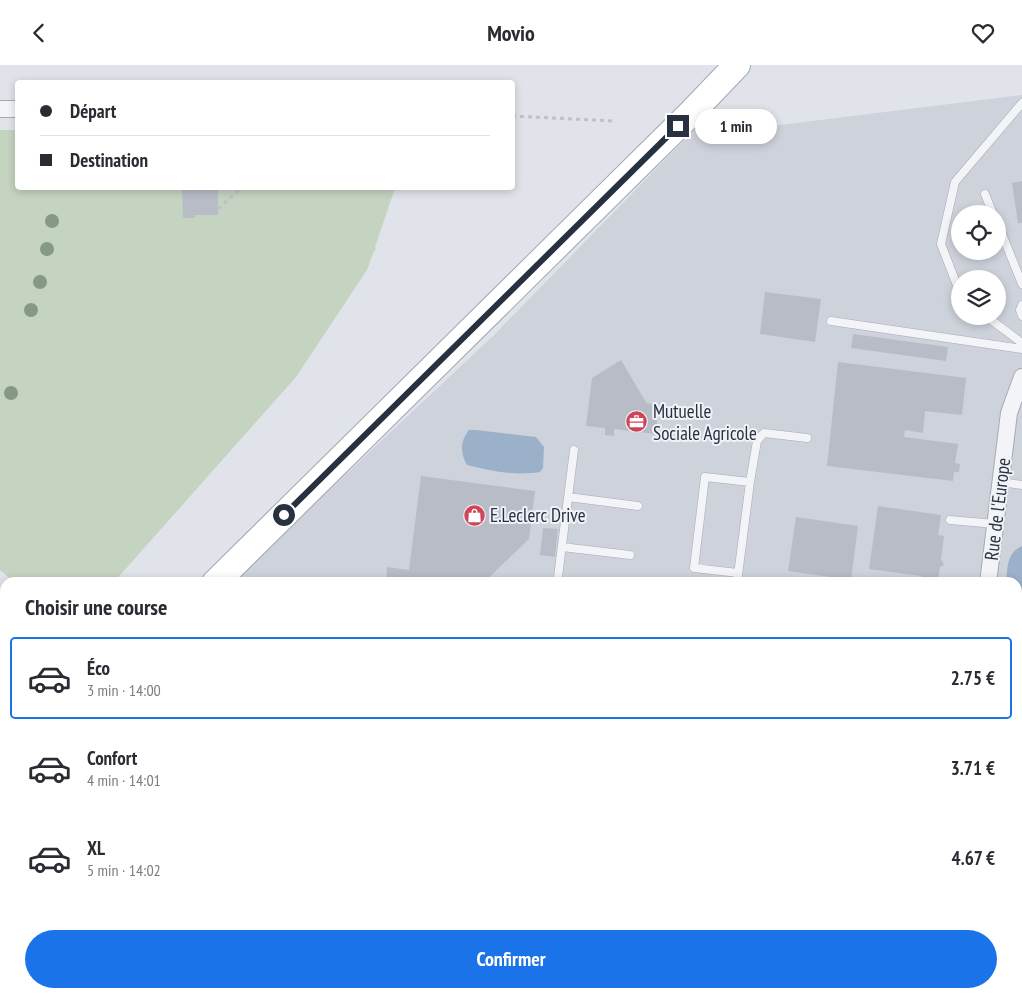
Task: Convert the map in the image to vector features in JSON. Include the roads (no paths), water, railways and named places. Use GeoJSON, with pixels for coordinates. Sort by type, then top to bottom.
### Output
{"type":"FeatureCollection","features":[{"type":"Feature","properties":{"kind":"main road"},"geometry":{"type":"LineString","coordinates":[[221,577],[685,119],[737,65]]}},
{"type":"Feature","properties":{"kind":"street"},"geometry":{"type":"LineString","coordinates":[[0,109],[15,109]]}},
{"type":"Feature","properties":{"kind":"street","name":"Rue de l'Europe"},"geometry":{"type":"LineString","coordinates":[[989,577],[1009,413],[1022,377]]}},
{"type":"Feature","properties":{"kind":"lane"},"geometry":{"type":"LineString","coordinates":[[951,270],[941,244],[955,182],[1022,103]]}},
{"type":"Feature","properties":{"kind":"lane"},"geometry":{"type":"LineString","coordinates":[[985,194],[989,205]]}},
{"type":"Feature","properties":{"kind":"lane"},"geometry":{"type":"LineString","coordinates":[[1006,244],[1022,284]]}},
{"type":"Feature","properties":{"kind":"lane"},"geometry":{"type":"LineString","coordinates":[[1022,305],[1020,310],[1022,316]]}},
{"type":"Feature","properties":{"kind":"lane"},"geometry":{"type":"LineString","coordinates":[[831,321],[1022,349]]}},
{"type":"Feature","properties":{"kind":"lane"},"geometry":{"type":"LineString","coordinates":[[998,325],[1022,343]]}},
{"type":"Feature","properties":{"kind":"lane"},"geometry":{"type":"LineString","coordinates":[[738,577],[756,441],[764,433],[807,438]]}},
{"type":"Feature","properties":{"kind":"lane"},"geometry":{"type":"LineString","coordinates":[[560,577],[574,450]]}},
{"type":"Feature","properties":{"kind":"lane"},"geometry":{"type":"LineString","coordinates":[[738,573],[694,568],[705,477],[750,482]]}},
{"type":"Feature","properties":{"kind":"lane"},"geometry":{"type":"LineString","coordinates":[[1001,482],[1022,485]]}},
{"type":"Feature","properties":{"kind":"lane"},"geometry":{"type":"LineString","coordinates":[[568,497],[638,506]]}},
{"type":"Feature","properties":{"kind":"lane"},"geometry":{"type":"LineString","coordinates":[[950,520],[996,524]]}},
{"type":"Feature","properties":{"kind":"lane"},"geometry":{"type":"LineString","coordinates":[[562,547],[630,555]]}},
{"type":"Feature","properties":{"kind":"water"},"geometry":{"type":"Polygon","coordinates":[[[469,430],[536,437],[544,447],[543,468],[540,472],[513,473],[467,465],[462,447],[464,438],[469,430]]]}},
{"type":"Feature","properties":{"kind":"water"},"geometry":{"type":"Polygon","coordinates":[[[1022,546],[1022,577],[1007,577],[1010,557],[1022,546]]]}},
{"type":"Feature","properties":{"kind":"place","name":"Mutuelle Sociale Agricole"},"geometry":{"type":"Point","coordinates":[637,422]}},
{"type":"Feature","properties":{"kind":"place","name":"E.Leclerc Drive"},"geometry":{"type":"Point","coordinates":[474,515]}}]}
